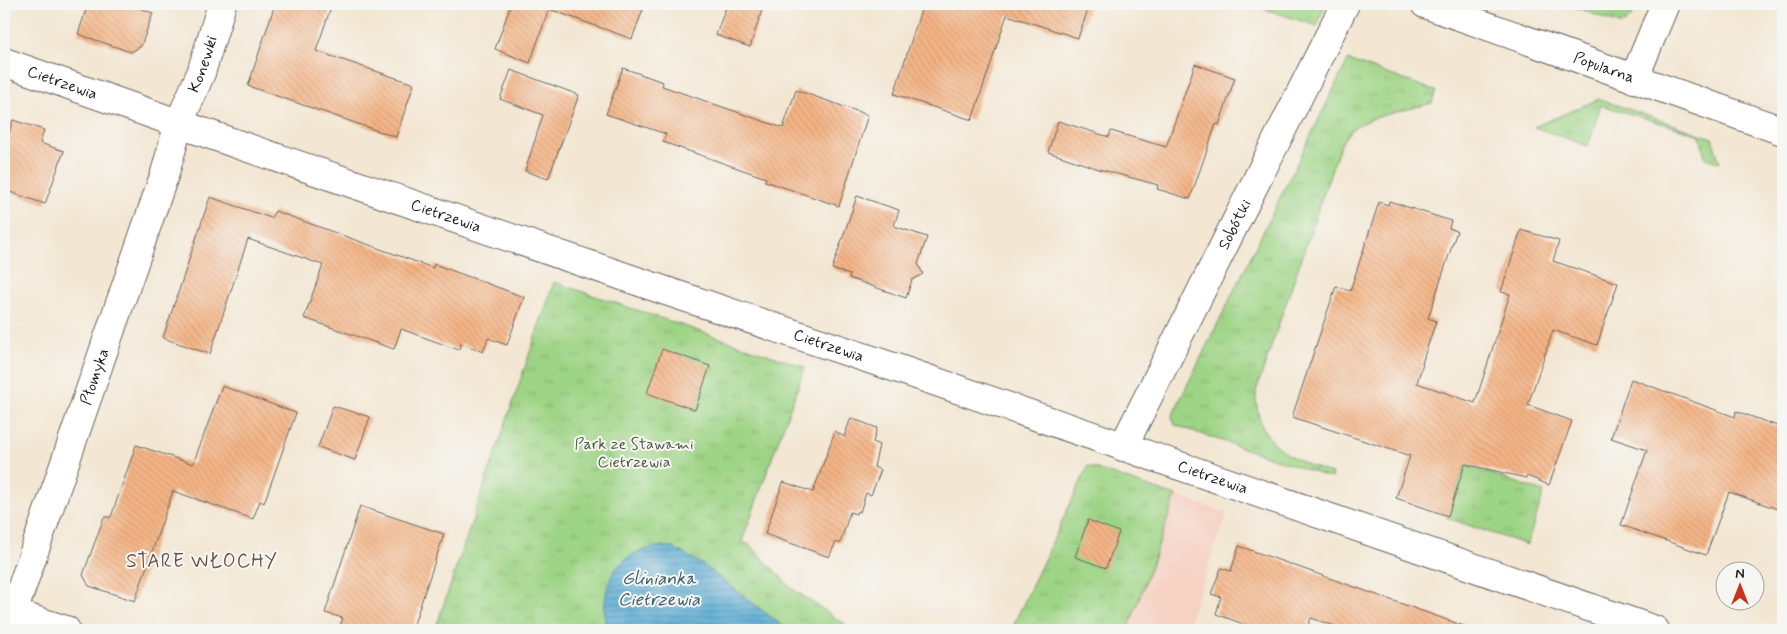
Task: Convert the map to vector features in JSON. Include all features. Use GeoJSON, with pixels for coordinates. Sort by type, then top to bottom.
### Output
{"type":"FeatureCollection","features":[{"type":"Feature","properties":{"kind":"street","name":"Konewki"},"geometry":{"type":"LineString","coordinates":[[179,123],[201,73],[222,4]]}},
{"type":"Feature","properties":{"kind":"street","name":"Sobótki"},"geometry":{"type":"LineString","coordinates":[[1123,447],[1345,4]]}},
{"type":"Feature","properties":{"kind":"street","name":"Popularna"},"geometry":{"type":"LineString","coordinates":[[1425,4],[1783,132]]}},
{"type":"Feature","properties":{"kind":"street"},"geometry":{"type":"LineString","coordinates":[[1634,79],[1665,4]]}},
{"type":"Feature","properties":{"kind":"street","name":"Cietrzewia"},"geometry":{"type":"LineString","coordinates":[[4,62],[1655,630]]}},
{"type":"Feature","properties":{"kind":"street","name":"Płomyka"},"geometry":{"type":"LineString","coordinates":[[8,618],[162,182],[179,123]]}},
{"type":"Feature","properties":{"kind":"street"},"geometry":{"type":"LineString","coordinates":[[8,618],[66,630]]}},
{"type":"Feature","properties":{"kind":"shaded area"},"geometry":{"type":"Polygon","coordinates":[[[1160,490],[1227,513],[1186,630],[1110,630],[1160,490]]]}},
{"type":"Feature","properties":{"kind":"green space"},"geometry":{"type":"Polygon","coordinates":[[[1249,4],[1323,4],[1323,10],[1317,26],[1249,4]]]}},
{"type":"Feature","properties":{"kind":"green space"},"geometry":{"type":"Polygon","coordinates":[[[1567,4],[1636,4],[1631,17],[1622,25],[1567,4]]]}},
{"type":"Feature","properties":{"kind":"green space"},"geometry":{"type":"Polygon","coordinates":[[[1348,60],[1436,91],[1432,103],[1366,121],[1357,125],[1345,138],[1337,154],[1256,391],[1257,409],[1261,424],[1268,436],[1289,455],[1332,474],[1331,478],[1175,425],[1172,416],[1348,60]]]}},
{"type":"Feature","properties":{"kind":"green space"},"geometry":{"type":"Polygon","coordinates":[[[1599,99],[1712,138],[1720,163],[1705,158],[1700,135],[1601,105],[1588,146],[1534,127],[1599,99]]]}},
{"type":"Feature","properties":{"kind":"green space","name":"Park ze Stawami Cietrzewia"},"geometry":{"type":"Polygon","coordinates":[[[554,282],[805,367],[742,541],[751,546],[791,588],[854,630],[435,630],[554,282]]]}},
{"type":"Feature","properties":{"kind":"green space"},"geometry":{"type":"Polygon","coordinates":[[[1465,465],[1544,492],[1527,545],[1447,518],[1465,465]]]}},
{"type":"Feature","properties":{"kind":"green space"},"geometry":{"type":"Polygon","coordinates":[[[1088,466],[1176,496],[1128,630],[1011,630],[1088,466]]]}},
{"type":"Feature","properties":{"kind":"water","name":"Glinianka Cietrzewia"},"geometry":{"type":"Polygon","coordinates":[[[662,546],[674,548],[702,564],[788,630],[605,630],[605,598],[613,573],[620,564],[631,556],[644,550],[662,546]]]}},
{"type":"Feature","properties":{"kind":"building"},"geometry":{"type":"Polygon","coordinates":[[[88,4],[128,4],[153,13],[141,46],[131,52],[78,34],[88,4]]]}},
{"type":"Feature","properties":{"kind":"building"},"geometry":{"type":"Polygon","coordinates":[[[275,4],[332,4],[316,51],[414,84],[396,137],[248,86],[275,4]]]}},
{"type":"Feature","properties":{"kind":"building"},"geometry":{"type":"Polygon","coordinates":[[[511,4],[645,4],[632,39],[549,9],[530,63],[495,49],[511,4]]]}},
{"type":"Feature","properties":{"kind":"building"},"geometry":{"type":"Polygon","coordinates":[[[727,4],[764,4],[750,47],[716,35],[727,4]]]}},
{"type":"Feature","properties":{"kind":"building"},"geometry":{"type":"Polygon","coordinates":[[[923,4],[1090,4],[1078,38],[1007,15],[972,120],[894,94],[923,4]]]}},
{"type":"Feature","properties":{"kind":"building"},"geometry":{"type":"Polygon","coordinates":[[[1195,64],[1235,78],[1219,125],[1216,124],[1190,199],[1157,189],[1158,185],[1099,169],[1048,152],[1058,121],[1109,137],[1111,131],[1166,147],[1195,64]]]}},
{"type":"Feature","properties":{"kind":"building"},"geometry":{"type":"Polygon","coordinates":[[[623,68],[663,82],[662,86],[783,128],[796,90],[868,115],[839,206],[765,181],[766,178],[663,142],[666,134],[606,114],[623,68]]]}},
{"type":"Feature","properties":{"kind":"building"},"geometry":{"type":"Polygon","coordinates":[[[511,70],[579,95],[548,179],[525,171],[543,115],[500,99],[511,70]]]}},
{"type":"Feature","properties":{"kind":"building"},"geometry":{"type":"Polygon","coordinates":[[[13,120],[44,130],[40,143],[64,151],[45,204],[4,190],[4,148],[13,120]]]}},
{"type":"Feature","properties":{"kind":"building"},"geometry":{"type":"Polygon","coordinates":[[[857,196],[899,210],[894,226],[927,237],[918,264],[923,274],[912,280],[906,298],[849,278],[850,275],[832,269],[857,196]]]}},
{"type":"Feature","properties":{"kind":"building"},"geometry":{"type":"Polygon","coordinates":[[[210,197],[271,218],[275,211],[433,268],[434,264],[524,297],[507,345],[488,338],[483,352],[461,343],[459,350],[401,329],[394,349],[304,318],[323,265],[248,239],[210,354],[163,338],[210,197]]]}},
{"type":"Feature","properties":{"kind":"building"},"geometry":{"type":"Polygon","coordinates":[[[1389,201],[1451,221],[1449,228],[1457,231],[1428,318],[1436,321],[1417,383],[1475,403],[1510,294],[1501,292],[1521,230],[1559,241],[1553,261],[1618,283],[1597,345],[1553,330],[1528,405],[1572,421],[1549,485],[1527,476],[1526,478],[1465,464],[1448,516],[1396,498],[1410,456],[1292,417],[1336,286],[1350,291],[1379,202],[1388,205],[1389,201]]]}},
{"type":"Feature","properties":{"kind":"building"},"geometry":{"type":"Polygon","coordinates":[[[662,349],[710,366],[695,410],[647,393],[662,349]]]}},
{"type":"Feature","properties":{"kind":"building"},"geometry":{"type":"Polygon","coordinates":[[[1631,379],[1735,417],[1736,411],[1783,428],[1783,511],[1729,492],[1706,555],[1621,525],[1647,450],[1611,438],[1631,379]]]}},
{"type":"Feature","properties":{"kind":"building"},"geometry":{"type":"Polygon","coordinates":[[[222,386],[296,413],[264,503],[260,501],[253,519],[173,491],[135,601],[89,586],[83,575],[104,517],[111,517],[136,445],[193,464],[222,386]]]}},
{"type":"Feature","properties":{"kind":"building"},"geometry":{"type":"Polygon","coordinates":[[[333,406],[370,417],[355,460],[318,447],[333,406]]]}},
{"type":"Feature","properties":{"kind":"building"},"geometry":{"type":"Polygon","coordinates":[[[851,418],[877,428],[873,442],[879,445],[874,467],[881,470],[871,495],[866,493],[860,512],[857,511],[856,514],[850,512],[840,544],[836,542],[829,557],[765,534],[783,482],[813,492],[835,431],[844,437],[851,418]]]}},
{"type":"Feature","properties":{"kind":"building"},"geometry":{"type":"Polygon","coordinates":[[[360,506],[444,534],[412,630],[339,630],[343,618],[325,613],[360,506]]]}},
{"type":"Feature","properties":{"kind":"building"},"geometry":{"type":"Polygon","coordinates":[[[1088,520],[1119,532],[1106,568],[1075,557],[1088,520]]]}},
{"type":"Feature","properties":{"kind":"building"},"geometry":{"type":"Polygon","coordinates":[[[1239,546],[1467,627],[1466,630],[1346,630],[1311,618],[1306,630],[1260,630],[1216,614],[1221,597],[1211,594],[1221,568],[1231,571],[1239,546]]]}},
{"type":"Feature","properties":{"kind":"district","name":"STARE WŁOCHY"},"geometry":{"type":"Point","coordinates":[202,561]}}]}
